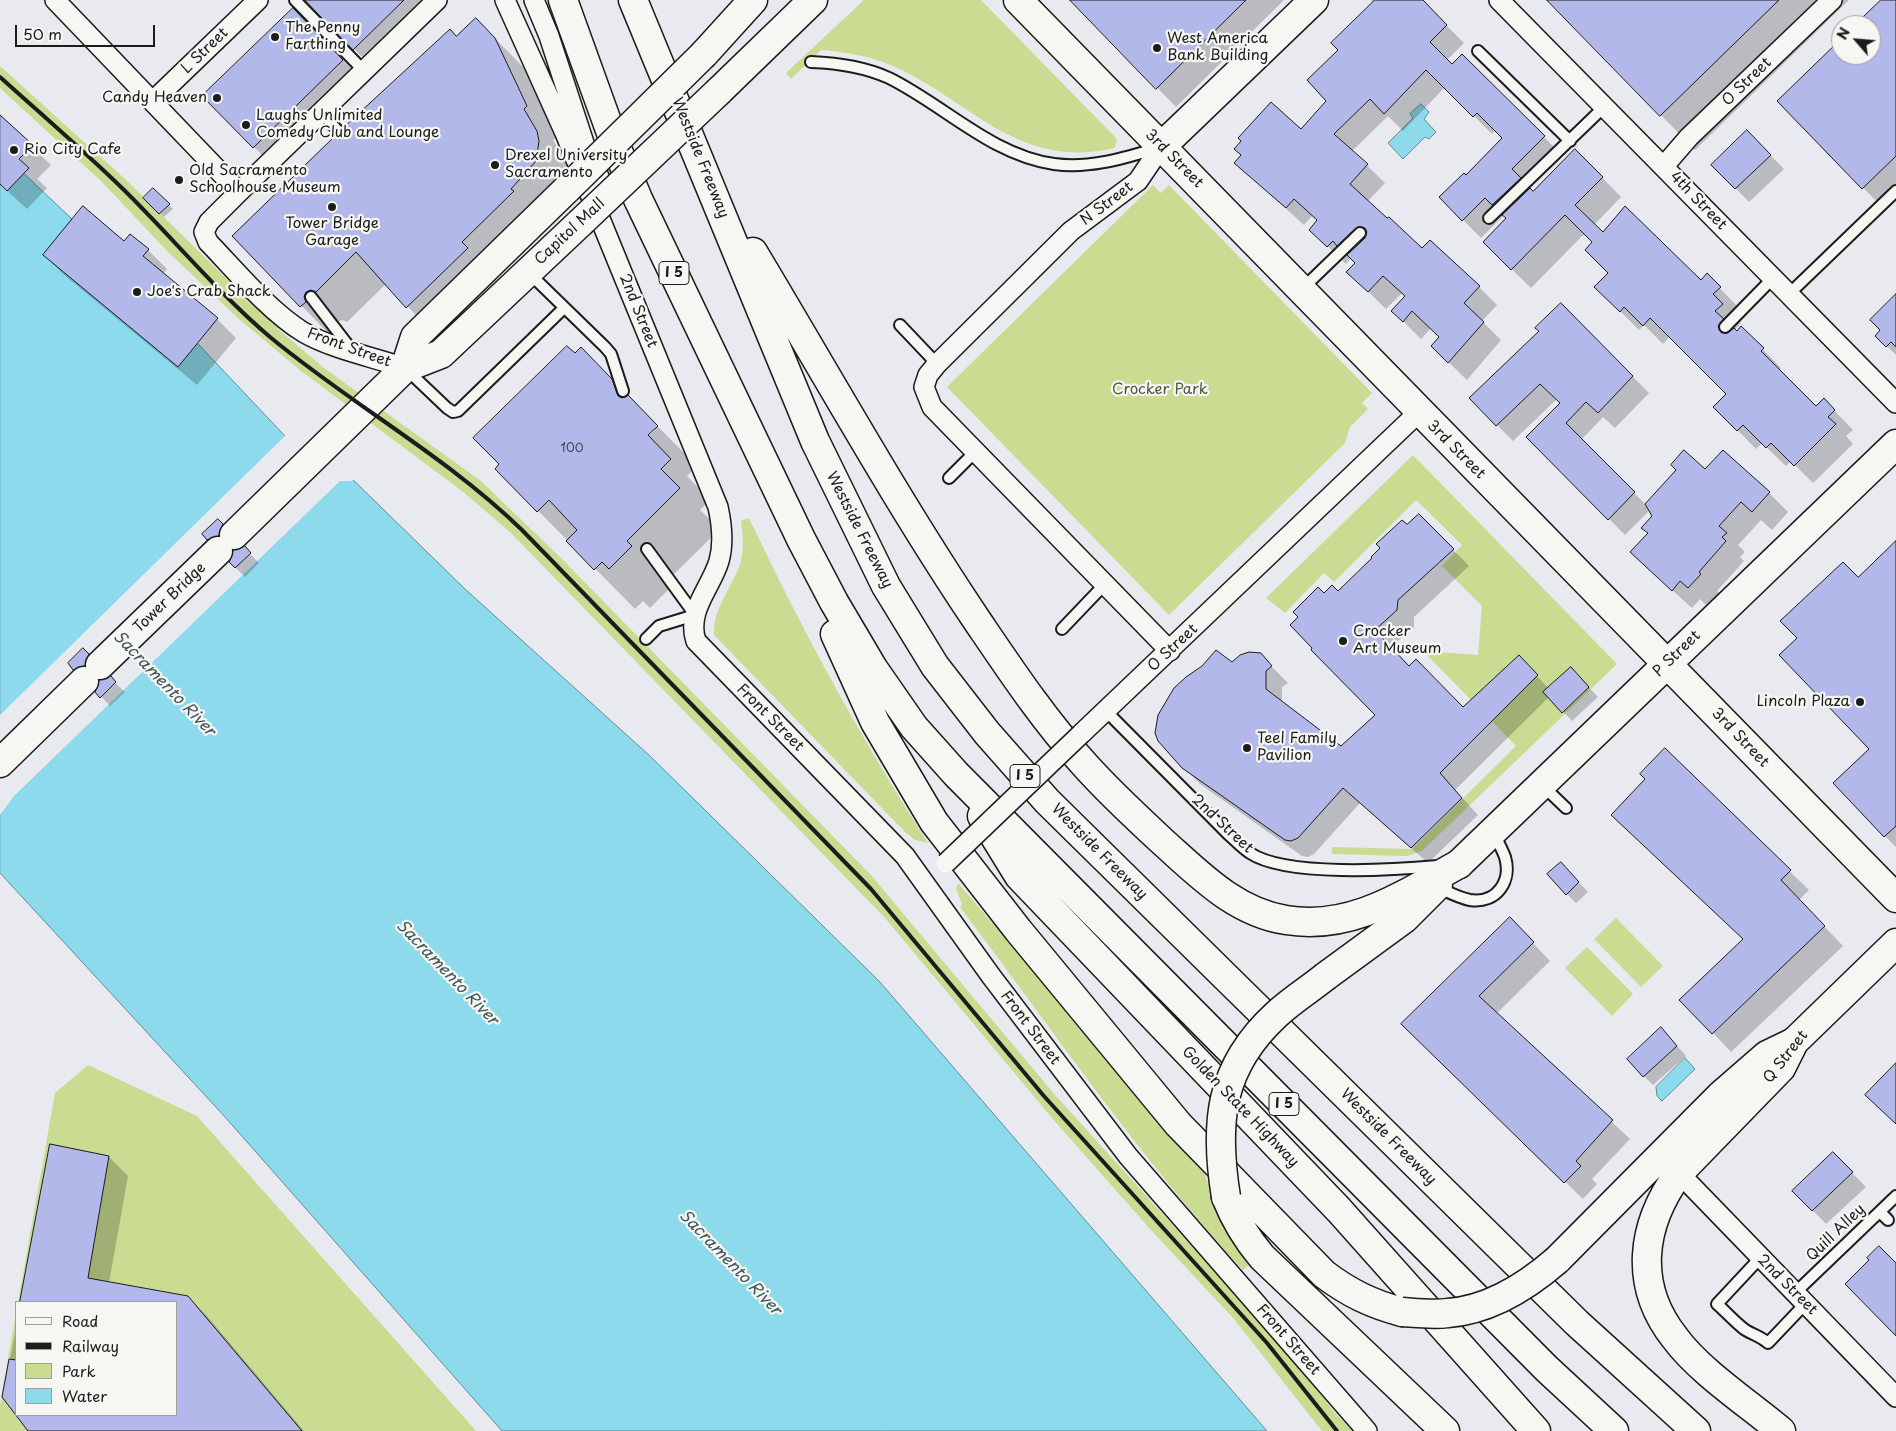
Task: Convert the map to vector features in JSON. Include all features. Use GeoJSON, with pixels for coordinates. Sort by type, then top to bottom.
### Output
{"type":"FeatureCollection","features":[{"type":"Feature","properties":{"kind":"main road","name":"I 5"},"geometry":{"type":"LineString","coordinates":[[563,0],[615,144],[638,199],[801,539],[834,602],[873,668],[914,726],[956,774],[1547,1369],[1614,1431]]}},
{"type":"Feature","properties":{"kind":"main road","name":"Westside Freeway"},"geometry":{"type":"LineString","coordinates":[[633,0],[652,40],[815,441],[886,586],[935,666],[987,733],[1047,800],[1563,1310],[1696,1431]]}},
{"type":"Feature","properties":{"kind":"main road"},"geometry":{"type":"LineString","coordinates":[[643,0],[652,40]]}},
{"type":"Feature","properties":{"kind":"main road","name":"Capitol Mall"},"geometry":{"type":"LineString","coordinates":[[405,368],[415,337],[704,54],[753,0]]}},
{"type":"Feature","properties":{"kind":"main road","name":"Capitol Mall"},"geometry":{"type":"LineString","coordinates":[[328,444],[405,368],[440,354],[608,197],[813,0]]}},
{"type":"Feature","properties":{"kind":"main road","name":"3rd Street"},"geometry":{"type":"LineString","coordinates":[[1018,0],[1896,898]]}},
{"type":"Feature","properties":{"kind":"main road","name":"N Street"},"geometry":{"type":"LineString","coordinates":[[1161,147],[1314,0]]}},
{"type":"Feature","properties":{"kind":"main road"},"geometry":{"type":"LineString","coordinates":[[708,178],[928,547],[1021,686],[1084,764],[1191,868],[1220,892],[1261,914],[1283,920],[1322,923],[1371,912],[1459,864]]}},
{"type":"Feature","properties":{"kind":"main road","name":"Tower Bridge"},"geometry":{"type":"LineString","coordinates":[[0,763],[328,444]]}},
{"type":"Feature","properties":{"kind":"main road","name":"P Street"},"geometry":{"type":"LineString","coordinates":[[1459,864],[1896,444]]}},
{"type":"Feature","properties":{"kind":"main road"},"geometry":{"type":"LineString","coordinates":[[801,539],[832,628],[875,722],[934,822],[1018,930],[1178,1124],[1324,1274],[1348,1292],[1374,1304],[1393,1309],[1431,1314],[1449,1313],[1483,1305],[1525,1285],[1557,1260],[1721,1095],[1767,1055],[1794,1042]]}},
{"type":"Feature","properties":{"kind":"main road","name":"Golden State Highway"},"geometry":{"type":"LineString","coordinates":[[956,774],[1019,876],[1339,1210],[1536,1431]]}},
{"type":"Feature","properties":{"kind":"main road"},"geometry":{"type":"LineString","coordinates":[[1445,1431],[1262,1257],[1246,1237],[1234,1218],[1226,1197],[1220,1158],[1220,1125],[1226,1092],[1238,1062],[1257,1034],[1278,1013],[1404,919],[1459,864]]}},
{"type":"Feature","properties":{"kind":"main road","name":"Q Street"},"geometry":{"type":"LineString","coordinates":[[1781,1431],[1691,1356],[1675,1339],[1655,1303],[1647,1260],[1648,1236],[1658,1205],[1679,1173],[1781,1068],[1794,1042],[1896,943]]}},
{"type":"Feature","properties":{"kind":"street"},"geometry":{"type":"LineString","coordinates":[[55,0],[239,192]]}},
{"type":"Feature","properties":{"kind":"street","name":"L Street"},"geometry":{"type":"LineString","coordinates":[[153,102],[258,0]]}},
{"type":"Feature","properties":{"kind":"street","name":"Front Street"},"geometry":{"type":"LineString","coordinates":[[405,368],[311,336],[291,323],[208,242],[204,232],[207,225],[239,192],[437,0]]}},
{"type":"Feature","properties":{"kind":"street","name":"2nd Street"},"geometry":{"type":"LineString","coordinates":[[505,0],[566,133],[718,507],[722,539],[719,561],[694,621]]}},
{"type":"Feature","properties":{"kind":"street"},"geometry":{"type":"LineString","coordinates":[[534,0],[593,162],[608,197]]}},
{"type":"Feature","properties":{"kind":"street","name":"4th Street"},"geometry":{"type":"LineString","coordinates":[[1499,0],[1896,403]]}},
{"type":"Feature","properties":{"kind":"street","name":"O Street"},"geometry":{"type":"LineString","coordinates":[[1664,166],[1690,137],[1832,0]]}},
{"type":"Feature","properties":{"kind":"street","name":"N Street"},"geometry":{"type":"LineString","coordinates":[[976,451],[932,407],[924,387],[928,374],[1071,231],[1138,181],[1161,147]]}},
{"type":"Feature","properties":{"kind":"street","name":"O Street"},"geometry":{"type":"LineString","coordinates":[[925,882],[1170,651],[1419,412]]}},
{"type":"Feature","properties":{"kind":"street"},"geometry":{"type":"LineString","coordinates":[[976,451],[1170,651]]}},
{"type":"Feature","properties":{"kind":"street","name":"Front Street"},"geometry":{"type":"LineString","coordinates":[[694,621],[699,646],[901,852],[925,882],[991,976],[1128,1156],[1367,1431]]}},
{"type":"Feature","properties":{"kind":"street","name":"2nd Street"},"geometry":{"type":"LineString","coordinates":[[1679,1173],[1896,1397]]}},
{"type":"Feature","properties":{"kind":"lane"},"geometry":{"type":"LineString","coordinates":[[295,0],[364,71]]}},
{"type":"Feature","properties":{"kind":"lane"},"geometry":{"type":"LineString","coordinates":[[1478,50],[1570,141]]}},
{"type":"Feature","properties":{"kind":"lane"},"geometry":{"type":"LineString","coordinates":[[811,62],[851,66],[888,78],[1001,146],[1040,162],[1070,165],[1098,164],[1161,147]]}},
{"type":"Feature","properties":{"kind":"lane"},"geometry":{"type":"LineString","coordinates":[[1488,218],[1605,106]]}},
{"type":"Feature","properties":{"kind":"lane"},"geometry":{"type":"LineString","coordinates":[[320,112],[339,132]]}},
{"type":"Feature","properties":{"kind":"lane"},"geometry":{"type":"LineString","coordinates":[[1789,294],[1896,191]]}},
{"type":"Feature","properties":{"kind":"lane"},"geometry":{"type":"LineString","coordinates":[[1301,290],[1360,233]]}},
{"type":"Feature","properties":{"kind":"lane"},"geometry":{"type":"LineString","coordinates":[[528,272],[611,354],[623,391]]}},
{"type":"Feature","properties":{"kind":"lane"},"geometry":{"type":"LineString","coordinates":[[1725,327],[1773,278]]}},
{"type":"Feature","properties":{"kind":"lane"},"geometry":{"type":"LineString","coordinates":[[311,297],[351,350]]}},
{"type":"Feature","properties":{"kind":"lane"},"geometry":{"type":"LineString","coordinates":[[405,368],[447,408],[453,412],[458,411],[564,308]]}},
{"type":"Feature","properties":{"kind":"lane"},"geometry":{"type":"LineString","coordinates":[[900,325],[937,364]]}},
{"type":"Feature","properties":{"kind":"lane"},"geometry":{"type":"LineString","coordinates":[[949,478],[976,451]]}},
{"type":"Feature","properties":{"kind":"lane"},"geometry":{"type":"LineString","coordinates":[[646,640],[659,626],[694,621],[647,549]]}},
{"type":"Feature","properties":{"kind":"lane"},"geometry":{"type":"LineString","coordinates":[[1062,629],[1105,584]]}},
{"type":"Feature","properties":{"kind":"lane","name":"2nd Street"},"geometry":{"type":"LineString","coordinates":[[1106,711],[1229,835],[1250,853],[1290,867],[1409,868],[1459,864]]}},
{"type":"Feature","properties":{"kind":"lane"},"geometry":{"type":"LineString","coordinates":[[1542,784],[1566,808]]}},
{"type":"Feature","properties":{"kind":"lane"},"geometry":{"type":"LineString","coordinates":[[1436,886],[1468,900],[1487,899],[1497,893],[1507,879],[1507,869],[1505,857],[1493,832]]}},
{"type":"Feature","properties":{"kind":"lane","name":"Quill Alley"},"geometry":{"type":"LineString","coordinates":[[1760,1258],[1717,1304],[1746,1330],[1762,1337],[1768,1343],[1801,1298],[1896,1196]]}},
{"type":"Feature","properties":{"kind":"lane"},"geometry":{"type":"LineString","coordinates":[[1880,1212],[1888,1220]]}},
{"type":"Feature","properties":{"kind":"green space"},"geometry":{"type":"Polygon","coordinates":[[[864,0],[981,0],[1117,139],[1115,148],[1080,152],[1049,149],[1021,140],[969,112],[917,78],[888,64],[863,56],[821,50],[791,79],[786,73],[864,0]]]}},
{"type":"Feature","properties":{"kind":"green space"},"geometry":{"type":"Polygon","coordinates":[[[0,66],[125,179],[278,329],[324,368],[481,481],[561,558],[870,874],[1056,1096],[1286,1351],[1336,1414],[1353,1431],[1322,1431],[1234,1319],[1150,1229],[1052,1118],[885,918],[511,533],[462,491],[301,371],[239,319],[168,252],[103,183],[0,88],[0,66]]]}},
{"type":"Feature","properties":{"kind":"green space","name":"Crocker Park"},"geometry":{"type":"Polygon","coordinates":[[[1153,185],[1161,193],[1169,185],[1372,393],[1362,403],[1368,409],[1350,427],[1345,443],[1169,615],[947,387],[1153,185]]]}},
{"type":"Feature","properties":{"kind":"green space"},"geometry":{"type":"Polygon","coordinates":[[[1413,455],[1617,664],[1422,851],[1407,856],[1332,854],[1332,847],[1412,849],[1516,746],[1423,651],[1478,655],[1482,606],[1442,566],[1462,545],[1416,500],[1334,582],[1324,573],[1285,613],[1266,598],[1413,455]]]}},
{"type":"Feature","properties":{"kind":"green space"},"geometry":{"type":"Polygon","coordinates":[[[749,518],[833,684],[879,764],[928,843],[915,840],[905,832],[714,635],[716,616],[741,561],[743,541],[741,521],[749,518]]]}},
{"type":"Feature","properties":{"kind":"green space"},"geometry":{"type":"Polygon","coordinates":[[[958,883],[1203,1168],[1218,1215],[1249,1265],[1243,1270],[1132,1138],[960,907],[962,904],[956,889],[958,883]]]}},
{"type":"Feature","properties":{"kind":"green space"},"geometry":{"type":"Polygon","coordinates":[[[1616,918],[1663,966],[1641,987],[1594,939],[1616,918]]]}},
{"type":"Feature","properties":{"kind":"green space"},"geometry":{"type":"Polygon","coordinates":[[[1587,947],[1633,994],[1612,1016],[1565,968],[1587,947]]]}},
{"type":"Feature","properties":{"kind":"green space"},"geometry":{"type":"Polygon","coordinates":[[[88,1065],[197,1116],[476,1431],[0,1431],[0,1405],[15,1319],[15,1416],[178,1416],[178,1301],[18,1301],[55,1093],[88,1065]]]}},
{"type":"Feature","properties":{"kind":"water"},"geometry":{"type":"Polygon","coordinates":[[[1421,104],[1429,112],[1424,119],[1436,132],[1429,139],[1425,137],[1403,159],[1388,143],[1413,118],[1410,114],[1421,104]]]}},
{"type":"Feature","properties":{"kind":"water","name":"Sacramento River"},"geometry":{"type":"Polygon","coordinates":[[[0,151],[147,290],[286,437],[343,470],[465,589],[650,756],[879,981],[1267,1431],[502,1431],[225,1117],[0,873],[0,151]]]}},
{"type":"Feature","properties":{"kind":"water"},"geometry":{"type":"Polygon","coordinates":[[[1685,1058],[1695,1069],[1662,1101],[1657,1096],[1656,1087],[1685,1058]]]}},
{"type":"Feature","properties":{"kind":"pier"},"geometry":{"type":"Polygon","coordinates":[[[287,434],[345,468],[355,478],[352,481],[340,481],[14,796],[0,815],[0,715],[287,434]]]}},
{"type":"Feature","properties":{"kind":"building"},"geometry":{"type":"Polygon","coordinates":[[[305,0],[404,0],[353,50],[305,0]]]}},
{"type":"Feature","properties":{"kind":"building","name":"West America Bank Building"},"geometry":{"type":"Polygon","coordinates":[[[1070,0],[1246,0],[1156,89],[1070,0]]]}},
{"type":"Feature","properties":{"kind":"building"},"geometry":{"type":"Polygon","coordinates":[[[1375,0],[1423,0],[1447,25],[1430,42],[1452,64],[1462,54],[1545,136],[1512,169],[1521,178],[1492,205],[1485,198],[1462,221],[1439,197],[1464,173],[1466,175],[1502,138],[1477,113],[1473,117],[1426,70],[1384,114],[1370,99],[1334,134],[1368,164],[1350,184],[1422,248],[1430,240],[1480,286],[1464,303],[1484,322],[1448,363],[1431,346],[1439,337],[1412,311],[1403,322],[1391,311],[1405,296],[1383,276],[1368,292],[1346,272],[1355,263],[1347,255],[1365,238],[1367,232],[1365,228],[1358,227],[1337,246],[1333,241],[1327,247],[1309,230],[1317,220],[1294,199],[1286,208],[1234,163],[1241,155],[1234,149],[1241,141],[1238,138],[1271,102],[1301,129],[1326,101],[1307,80],[1338,50],[1331,43],[1375,0]]]}},
{"type":"Feature","properties":{"kind":"building"},"geometry":{"type":"Polygon","coordinates":[[[1547,0],[1779,0],[1660,116],[1547,0]]]}},
{"type":"Feature","properties":{"kind":"building"},"geometry":{"type":"Polygon","coordinates":[[[1881,0],[1896,0],[1896,156],[1862,189],[1777,101],[1831,49],[1831,65],[1881,65],[1881,15],[1865,15],[1881,0]]]}},
{"type":"Feature","properties":{"kind":"building"},"geometry":{"type":"Polygon","coordinates":[[[293,8],[343,60],[253,148],[202,96],[293,8]]]}},
{"type":"Feature","properties":{"kind":"building"},"geometry":{"type":"Polygon","coordinates":[[[476,18],[495,38],[527,106],[524,109],[537,131],[539,141],[536,161],[511,189],[514,191],[462,242],[468,248],[406,308],[356,252],[316,292],[311,290],[306,292],[304,297],[306,302],[300,307],[232,236],[334,137],[340,139],[344,137],[346,131],[344,127],[450,29],[456,36],[476,18]]]}},
{"type":"Feature","properties":{"kind":"building","name":"Rio City Cafe"},"geometry":{"type":"Polygon","coordinates":[[[0,115],[33,145],[19,159],[29,168],[7,191],[0,184],[0,115]]]}},
{"type":"Feature","properties":{"kind":"building"},"geometry":{"type":"Polygon","coordinates":[[[1747,130],[1771,155],[1735,189],[1711,165],[1747,130]]]}},
{"type":"Feature","properties":{"kind":"building"},"geometry":{"type":"Polygon","coordinates":[[[1575,149],[1603,177],[1575,205],[1603,232],[1625,206],[1701,280],[1707,273],[1721,287],[1713,294],[1723,304],[1715,311],[1724,319],[1718,326],[1721,332],[1727,333],[1734,328],[1737,331],[1741,326],[1764,348],[1761,351],[1816,406],[1824,398],[1835,410],[1828,417],[1836,424],[1794,466],[1771,443],[1766,448],[1743,425],[1737,431],[1713,407],[1726,394],[1650,318],[1643,326],[1624,307],[1620,312],[1594,287],[1608,273],[1585,250],[1592,242],[1565,215],[1511,270],[1483,242],[1506,218],[1502,215],[1530,188],[1533,191],[1575,149]]]}},
{"type":"Feature","properties":{"kind":"building"},"geometry":{"type":"Polygon","coordinates":[[[153,188],[170,204],[159,214],[143,198],[153,188]]]}},
{"type":"Feature","properties":{"kind":"building","name":"Joe's Crab Shack"},"geometry":{"type":"Polygon","coordinates":[[[83,206],[124,241],[130,234],[149,249],[143,256],[218,318],[178,367],[43,255],[83,206]]]}},
{"type":"Feature","properties":{"kind":"building"},"geometry":{"type":"Polygon","coordinates":[[[1896,294],[1896,347],[1891,342],[1886,347],[1875,336],[1880,330],[1870,320],[1896,294]]]}},
{"type":"Feature","properties":{"kind":"building"},"geometry":{"type":"Polygon","coordinates":[[[1561,303],[1633,376],[1598,413],[1586,402],[1566,423],[1635,492],[1608,520],[1526,437],[1560,403],[1540,384],[1496,426],[1469,398],[1539,331],[1535,328],[1561,303]]]}},
{"type":"Feature","properties":{"kind":"building"},"geometry":{"type":"Polygon","coordinates":[[[567,346],[575,353],[581,347],[612,379],[618,396],[622,398],[628,395],[658,426],[648,435],[671,459],[661,469],[680,488],[627,541],[632,546],[609,569],[602,562],[594,570],[566,541],[577,530],[549,500],[537,512],[495,469],[499,464],[473,438],[567,346]]]}},
{"type":"Feature","properties":{"kind":"building"},"geometry":{"type":"Polygon","coordinates":[[[1684,450],[1705,469],[1723,450],[1770,492],[1752,512],[1741,502],[1719,526],[1727,533],[1722,537],[1726,541],[1699,572],[1701,574],[1688,588],[1680,581],[1672,591],[1630,552],[1648,533],[1641,528],[1652,516],[1645,504],[1676,470],[1671,465],[1684,450]]]}},
{"type":"Feature","properties":{"kind":"building"},"geometry":{"type":"Polygon","coordinates":[[[1419,514],[1454,549],[1398,600],[1397,610],[1375,630],[1409,666],[1416,659],[1463,707],[1519,655],[1538,675],[1440,773],[1462,798],[1411,848],[1343,788],[1298,838],[1291,841],[1285,840],[1182,768],[1158,741],[1155,733],[1158,715],[1174,688],[1202,666],[1216,650],[1232,662],[1240,655],[1249,652],[1261,653],[1272,666],[1266,671],[1266,689],[1341,746],[1375,715],[1311,650],[1312,648],[1290,625],[1298,617],[1293,612],[1318,587],[1324,593],[1332,585],[1338,591],[1372,558],[1380,548],[1376,544],[1402,520],[1407,524],[1419,514]]]}},
{"type":"Feature","properties":{"kind":"building"},"geometry":{"type":"Polygon","coordinates":[[[218,519],[223,524],[219,536],[207,540],[202,534],[218,519]]]}},
{"type":"Feature","properties":{"kind":"building","name":"Lincoln Plaza"},"geometry":{"type":"Polygon","coordinates":[[[1896,541],[1896,826],[1884,837],[1833,783],[1869,749],[1779,655],[1797,638],[1780,621],[1843,562],[1858,577],[1896,541]]]}},
{"type":"Feature","properties":{"kind":"building"},"geometry":{"type":"Polygon","coordinates":[[[245,546],[251,553],[235,568],[229,562],[233,550],[245,546]]]}},
{"type":"Feature","properties":{"kind":"building"},"geometry":{"type":"Polygon","coordinates":[[[83,648],[89,654],[85,666],[73,670],[68,663],[83,648]]]}},
{"type":"Feature","properties":{"kind":"building"},"geometry":{"type":"Polygon","coordinates":[[[1571,667],[1589,687],[1562,713],[1543,692],[1571,667]]]}},
{"type":"Feature","properties":{"kind":"building"},"geometry":{"type":"Polygon","coordinates":[[[111,676],[116,682],[100,698],[95,692],[99,680],[111,676]]]}},
{"type":"Feature","properties":{"kind":"building"},"geometry":{"type":"Polygon","coordinates":[[[1665,748],[1791,870],[1781,880],[1825,926],[1712,1034],[1679,1000],[1743,939],[1611,815],[1645,779],[1640,774],[1665,748]]]}},
{"type":"Feature","properties":{"kind":"building"},"geometry":{"type":"Polygon","coordinates":[[[1561,862],[1579,882],[1566,895],[1547,874],[1561,862]]]}},
{"type":"Feature","properties":{"kind":"building"},"geometry":{"type":"Polygon","coordinates":[[[1510,917],[1534,942],[1479,996],[1613,1120],[1576,1161],[1581,1166],[1564,1183],[1401,1024],[1510,917]]]}},
{"type":"Feature","properties":{"kind":"building"},"geometry":{"type":"Polygon","coordinates":[[[1661,1027],[1677,1046],[1643,1077],[1627,1059],[1661,1027]]]}},
{"type":"Feature","properties":{"kind":"building"},"geometry":{"type":"Polygon","coordinates":[[[1896,1063],[1896,1124],[1865,1095],[1896,1063]]]}},
{"type":"Feature","properties":{"kind":"building"},"geometry":{"type":"Polygon","coordinates":[[[50,1144],[109,1156],[88,1278],[188,1296],[302,1431],[28,1431],[17,1416],[178,1416],[178,1301],[20,1301],[50,1144]]]}},
{"type":"Feature","properties":{"kind":"building"},"geometry":{"type":"Polygon","coordinates":[[[1833,1152],[1853,1172],[1812,1211],[1792,1191],[1833,1152]]]}},
{"type":"Feature","properties":{"kind":"building"},"geometry":{"type":"Polygon","coordinates":[[[1879,1246],[1896,1263],[1896,1336],[1845,1284],[1869,1260],[1867,1258],[1879,1246]]]}},
{"type":"Feature","properties":{"kind":"building"},"geometry":{"type":"Polygon","coordinates":[[[9,1359],[15,1360],[15,1414],[2,1397],[9,1359]]]}},
{"type":"Feature","properties":{"kind":"railway"},"geometry":{"type":"LineString","coordinates":[[0,77],[123,189],[213,283],[270,337],[301,362],[462,478],[522,530],[871,889],[1043,1095],[1267,1343],[1337,1431]]}},
{"type":"Feature","properties":{"kind":"place","name":"The Penny Farthing"},"geometry":{"type":"Point","coordinates":[275,37]}},
{"type":"Feature","properties":{"kind":"place","name":"West America Bank Building"},"geometry":{"type":"Point","coordinates":[1157,48]}},
{"type":"Feature","properties":{"kind":"place","name":"Candy Heaven"},"geometry":{"type":"Point","coordinates":[217,98]}},
{"type":"Feature","properties":{"kind":"place","name":"Laughs Unlimited Comedy Club and Lounge"},"geometry":{"type":"Point","coordinates":[246,125]}},
{"type":"Feature","properties":{"kind":"place","name":"Rio City Cafe"},"geometry":{"type":"Point","coordinates":[14,150]}},
{"type":"Feature","properties":{"kind":"place","name":"Drexel University Sacramento"},"geometry":{"type":"Point","coordinates":[495,165]}},
{"type":"Feature","properties":{"kind":"place","name":"Old Sacramento Schoolhouse Museum"},"geometry":{"type":"Point","coordinates":[179,180]}},
{"type":"Feature","properties":{"kind":"place","name":"Tower Bridge Garage"},"geometry":{"type":"Point","coordinates":[332,207]}},
{"type":"Feature","properties":{"kind":"place","name":"Joe's Crab Shack"},"geometry":{"type":"Point","coordinates":[137,292]}},
{"type":"Feature","properties":{"kind":"place","name":"Crocker Art Museum"},"geometry":{"type":"Point","coordinates":[1343,641]}},
{"type":"Feature","properties":{"kind":"place","name":"Lincoln Plaza"},"geometry":{"type":"Point","coordinates":[1860,702]}},
{"type":"Feature","properties":{"kind":"place","name":"Teel Family Pavilion"},"geometry":{"type":"Point","coordinates":[1247,748]}}]}
